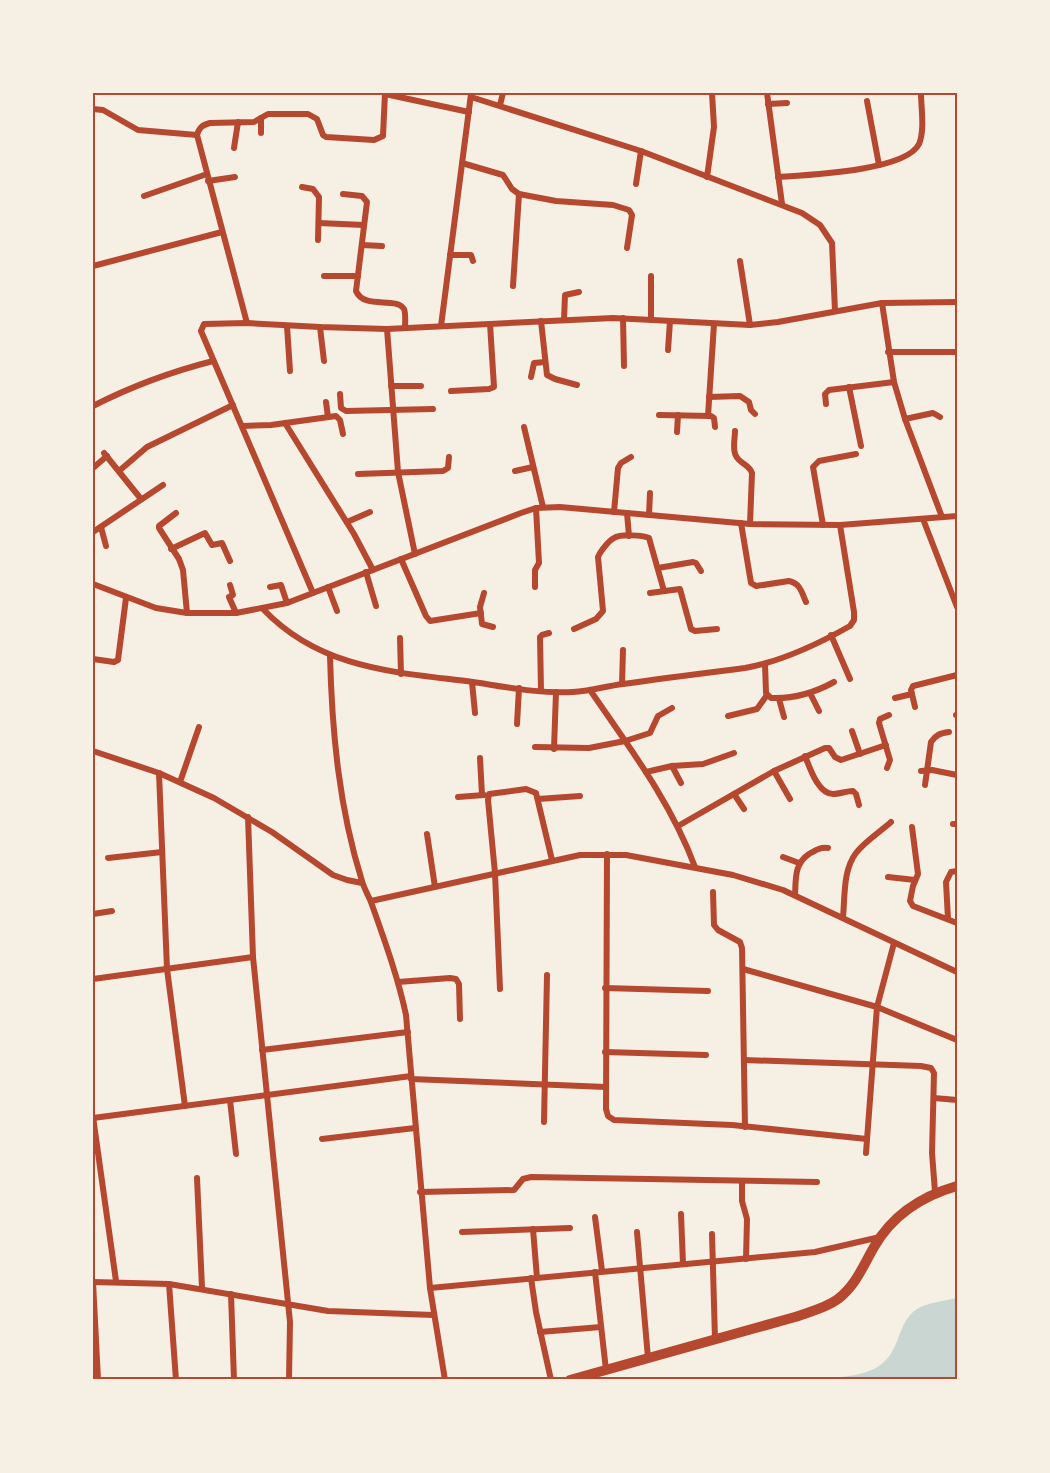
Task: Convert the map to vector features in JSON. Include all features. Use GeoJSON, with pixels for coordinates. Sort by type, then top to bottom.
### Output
{"type":"FeatureCollection","features":[{"type":"Feature","properties":{"kind":"street"},"geometry":{"type":"LineString","coordinates":[[500,105],[503,93]]}},
{"type":"Feature","properties":{"kind":"street"},"geometry":{"type":"LineString","coordinates":[[707,177],[714,127],[712,93]]}},
{"type":"Feature","properties":{"kind":"street"},"geometry":{"type":"LineString","coordinates":[[767,93],[782,204]]}},
{"type":"Feature","properties":{"kind":"street"},"geometry":{"type":"LineString","coordinates":[[778,177],[812,175],[904,159],[920,143],[921,93]]}},
{"type":"Feature","properties":{"kind":"street"},"geometry":{"type":"LineString","coordinates":[[247,323],[197,135],[199,129],[204,125],[254,122],[268,114],[308,114],[317,119],[323,135],[327,137],[374,140],[382,136],[385,94],[469,112]]}},
{"type":"Feature","properties":{"kind":"street"},"geometry":{"type":"LineString","coordinates":[[441,326],[471,95],[641,151],[802,213],[820,225],[832,243],[835,310]]}},
{"type":"Feature","properties":{"kind":"street"},"geometry":{"type":"LineString","coordinates":[[867,101],[879,165]]}},
{"type":"Feature","properties":{"kind":"street"},"geometry":{"type":"LineString","coordinates":[[768,104],[787,103]]}},
{"type":"Feature","properties":{"kind":"street"},"geometry":{"type":"LineString","coordinates":[[93,110],[103,110],[138,130],[197,135]]}},
{"type":"Feature","properties":{"kind":"street"},"geometry":{"type":"LineString","coordinates":[[261,118],[261,133]]}},
{"type":"Feature","properties":{"kind":"street"},"geometry":{"type":"LineString","coordinates":[[234,148],[238,122]]}},
{"type":"Feature","properties":{"kind":"street"},"geometry":{"type":"LineString","coordinates":[[636,184],[641,151]]}},
{"type":"Feature","properties":{"kind":"street"},"geometry":{"type":"LineString","coordinates":[[462,163],[502,175],[512,189],[519,194],[556,201],[614,205],[629,210],[632,215],[627,248]]}},
{"type":"Feature","properties":{"kind":"street"},"geometry":{"type":"LineString","coordinates":[[144,195],[208,177],[235,177]]}},
{"type":"Feature","properties":{"kind":"street"},"geometry":{"type":"LineString","coordinates":[[302,187],[314,189],[317,193],[318,240]]}},
{"type":"Feature","properties":{"kind":"street"},"geometry":{"type":"LineString","coordinates":[[343,194],[365,198],[367,202],[356,291],[360,297],[403,307],[405,328]]}},
{"type":"Feature","properties":{"kind":"street"},"geometry":{"type":"LineString","coordinates":[[513,286],[519,194]]}},
{"type":"Feature","properties":{"kind":"street"},"geometry":{"type":"LineString","coordinates":[[319,223],[364,225]]}},
{"type":"Feature","properties":{"kind":"street"},"geometry":{"type":"LineString","coordinates":[[93,266],[222,232]]}},
{"type":"Feature","properties":{"kind":"street"},"geometry":{"type":"LineString","coordinates":[[362,245],[382,246]]}},
{"type":"Feature","properties":{"kind":"street"},"geometry":{"type":"LineString","coordinates":[[450,255],[471,255],[473,261]]}},
{"type":"Feature","properties":{"kind":"street"},"geometry":{"type":"LineString","coordinates":[[740,261],[750,325]]}},
{"type":"Feature","properties":{"kind":"street"},"geometry":{"type":"LineString","coordinates":[[324,276],[358,276]]}},
{"type":"Feature","properties":{"kind":"street"},"geometry":{"type":"LineString","coordinates":[[651,276],[651,320]]}},
{"type":"Feature","properties":{"kind":"street"},"geometry":{"type":"LineString","coordinates":[[564,320],[565,295],[579,292]]}},
{"type":"Feature","properties":{"kind":"street"},"geometry":{"type":"LineString","coordinates":[[313,593],[213,361],[201,327],[207,323],[387,329],[623,318],[750,325],[882,303],[957,302]]}},
{"type":"Feature","properties":{"kind":"street"},"geometry":{"type":"LineString","coordinates":[[882,303],[894,382],[905,419],[942,517]]}},
{"type":"Feature","properties":{"kind":"street"},"geometry":{"type":"LineString","coordinates":[[623,318],[624,366]]}},
{"type":"Feature","properties":{"kind":"street"},"geometry":{"type":"LineString","coordinates":[[541,321],[546,371],[550,377],[577,385]]}},
{"type":"Feature","properties":{"kind":"street"},"geometry":{"type":"LineString","coordinates":[[668,350],[670,321]]}},
{"type":"Feature","properties":{"kind":"street"},"geometry":{"type":"LineString","coordinates":[[451,391],[494,387],[490,324]]}},
{"type":"Feature","properties":{"kind":"street"},"geometry":{"type":"LineString","coordinates":[[708,416],[714,324]]}},
{"type":"Feature","properties":{"kind":"street"},"geometry":{"type":"LineString","coordinates":[[287,326],[290,371]]}},
{"type":"Feature","properties":{"kind":"street"},"geometry":{"type":"LineString","coordinates":[[320,327],[324,361]]}},
{"type":"Feature","properties":{"kind":"street"},"geometry":{"type":"LineString","coordinates":[[387,329],[398,472],[415,554]]}},
{"type":"Feature","properties":{"kind":"street"},"geometry":{"type":"LineString","coordinates":[[888,352],[957,352]]}},
{"type":"Feature","properties":{"kind":"street"},"geometry":{"type":"LineString","coordinates":[[93,406],[129,387],[213,361]]}},
{"type":"Feature","properties":{"kind":"street"},"geometry":{"type":"LineString","coordinates":[[531,377],[534,363],[545,362]]}},
{"type":"Feature","properties":{"kind":"street"},"geometry":{"type":"LineString","coordinates":[[826,404],[827,390],[894,382]]}},
{"type":"Feature","properties":{"kind":"street"},"geometry":{"type":"LineString","coordinates":[[391,386],[422,386]]}},
{"type":"Feature","properties":{"kind":"street"},"geometry":{"type":"LineString","coordinates":[[849,387],[861,446]]}},
{"type":"Feature","properties":{"kind":"street"},"geometry":{"type":"LineString","coordinates":[[340,394],[341,408],[346,411],[434,410]]}},
{"type":"Feature","properties":{"kind":"street"},"geometry":{"type":"LineString","coordinates":[[709,397],[744,397],[755,414]]}},
{"type":"Feature","properties":{"kind":"street"},"geometry":{"type":"LineString","coordinates":[[326,402],[328,417]]}},
{"type":"Feature","properties":{"kind":"street"},"geometry":{"type":"LineString","coordinates":[[119,471],[147,447],[233,405]]}},
{"type":"Feature","properties":{"kind":"street"},"geometry":{"type":"LineString","coordinates":[[905,419],[933,412],[940,417]]}},
{"type":"Feature","properties":{"kind":"street"},"geometry":{"type":"LineString","coordinates":[[659,415],[708,416],[714,418],[715,427]]}},
{"type":"Feature","properties":{"kind":"street"},"geometry":{"type":"LineString","coordinates":[[677,432],[678,415]]}},
{"type":"Feature","properties":{"kind":"street"},"geometry":{"type":"LineString","coordinates":[[242,426],[336,416],[340,418],[343,434]]}},
{"type":"Feature","properties":{"kind":"street"},"geometry":{"type":"LineString","coordinates":[[285,423],[347,522],[369,571],[376,606]]}},
{"type":"Feature","properties":{"kind":"street"},"geometry":{"type":"LineString","coordinates":[[524,427],[539,508],[539,562],[535,570],[535,587]]}},
{"type":"Feature","properties":{"kind":"street"},"geometry":{"type":"LineString","coordinates":[[735,431],[735,455],[749,466],[752,473],[750,524]]}},
{"type":"Feature","properties":{"kind":"street"},"geometry":{"type":"LineString","coordinates":[[93,468],[106,454],[141,499]]}},
{"type":"Feature","properties":{"kind":"street"},"geometry":{"type":"LineString","coordinates":[[824,525],[813,467],[819,461],[856,454]]}},
{"type":"Feature","properties":{"kind":"street"},"geometry":{"type":"LineString","coordinates":[[358,474],[443,471],[448,468],[449,457]]}},
{"type":"Feature","properties":{"kind":"street"},"geometry":{"type":"LineString","coordinates":[[614,512],[618,468],[621,463],[631,457]]}},
{"type":"Feature","properties":{"kind":"street"},"geometry":{"type":"LineString","coordinates":[[515,471],[533,467]]}},
{"type":"Feature","properties":{"kind":"street"},"geometry":{"type":"LineString","coordinates":[[93,532],[163,485]]}},
{"type":"Feature","properties":{"kind":"street"},"geometry":{"type":"LineString","coordinates":[[649,515],[650,493]]}},
{"type":"Feature","properties":{"kind":"street"},"geometry":{"type":"LineString","coordinates":[[93,584],[156,608],[187,613],[236,613],[263,609],[287,603],[539,508],[560,507],[750,524],[840,525],[957,516]]}},
{"type":"Feature","properties":{"kind":"street"},"geometry":{"type":"LineString","coordinates":[[347,522],[370,512]]}},
{"type":"Feature","properties":{"kind":"street"},"geometry":{"type":"LineString","coordinates":[[176,513],[159,528],[183,570],[187,613]]}},
{"type":"Feature","properties":{"kind":"street"},"geometry":{"type":"LineString","coordinates":[[627,513],[629,536]]}},
{"type":"Feature","properties":{"kind":"street"},"geometry":{"type":"LineString","coordinates":[[923,519],[957,607]]}},
{"type":"Feature","properties":{"kind":"street"},"geometry":{"type":"LineString","coordinates":[[741,523],[751,583],[756,586],[795,582],[806,602]]}},
{"type":"Feature","properties":{"kind":"street"},"geometry":{"type":"LineString","coordinates":[[263,609],[288,632],[330,656],[369,667],[401,674],[542,691],[590,690],[765,664],[850,626],[854,620],[854,612],[840,525]]}},
{"type":"Feature","properties":{"kind":"street"},"geometry":{"type":"LineString","coordinates":[[101,527],[106,546]]}},
{"type":"Feature","properties":{"kind":"street"},"geometry":{"type":"LineString","coordinates":[[171,549],[204,533],[212,545],[222,543],[230,561]]}},
{"type":"Feature","properties":{"kind":"street"},"geometry":{"type":"LineString","coordinates":[[574,629],[596,620],[603,611],[597,562],[599,553],[614,538],[642,535],[649,538],[664,591]]}},
{"type":"Feature","properties":{"kind":"street"},"geometry":{"type":"LineString","coordinates":[[401,559],[430,621],[481,613]]}},
{"type":"Feature","properties":{"kind":"street"},"geometry":{"type":"LineString","coordinates":[[658,568],[693,562],[701,570]]}},
{"type":"Feature","properties":{"kind":"street"},"geometry":{"type":"LineString","coordinates":[[230,585],[233,595],[230,597],[236,613]]}},
{"type":"Feature","properties":{"kind":"street"},"geometry":{"type":"LineString","coordinates":[[270,587],[282,586],[287,603]]}},
{"type":"Feature","properties":{"kind":"street"},"geometry":{"type":"LineString","coordinates":[[328,587],[337,611]]}},
{"type":"Feature","properties":{"kind":"street"},"geometry":{"type":"LineString","coordinates":[[650,593],[679,588],[691,628],[695,631],[717,629]]}},
{"type":"Feature","properties":{"kind":"street"},"geometry":{"type":"LineString","coordinates":[[484,593],[482,624],[493,627]]}},
{"type":"Feature","properties":{"kind":"street"},"geometry":{"type":"LineString","coordinates":[[93,659],[114,662],[118,660],[126,598]]}},
{"type":"Feature","properties":{"kind":"street"},"geometry":{"type":"LineString","coordinates":[[542,691],[540,637],[542,634],[549,633]]}},
{"type":"Feature","properties":{"kind":"street"},"geometry":{"type":"LineString","coordinates":[[831,635],[850,679]]}},
{"type":"Feature","properties":{"kind":"street"},"geometry":{"type":"LineString","coordinates":[[400,638],[401,674]]}},
{"type":"Feature","properties":{"kind":"street"},"geometry":{"type":"LineString","coordinates":[[622,684],[623,650]]}},
{"type":"Feature","properties":{"kind":"street"},"geometry":{"type":"LineString","coordinates":[[330,656],[334,745],[341,790],[362,883],[371,901],[398,982],[408,1032],[430,1288],[445,1380]]}},
{"type":"Feature","properties":{"kind":"street"},"geometry":{"type":"LineString","coordinates":[[728,716],[757,709],[767,695],[765,664]]}},
{"type":"Feature","properties":{"kind":"street"},"geometry":{"type":"LineString","coordinates":[[915,707],[911,688],[914,685],[957,675]]}},
{"type":"Feature","properties":{"kind":"street"},"geometry":{"type":"LineString","coordinates":[[472,682],[475,713]]}},
{"type":"Feature","properties":{"kind":"street"},"geometry":{"type":"LineString","coordinates":[[767,695],[779,699],[810,693],[834,682]]}},
{"type":"Feature","properties":{"kind":"street"},"geometry":{"type":"LineString","coordinates":[[517,724],[519,688]]}},
{"type":"Feature","properties":{"kind":"street"},"geometry":{"type":"LineString","coordinates":[[590,690],[646,772],[678,826],[695,867]]}},
{"type":"Feature","properties":{"kind":"street"},"geometry":{"type":"LineString","coordinates":[[554,748],[556,692]]}},
{"type":"Feature","properties":{"kind":"street"},"geometry":{"type":"LineString","coordinates":[[810,693],[819,711]]}},
{"type":"Feature","properties":{"kind":"street"},"geometry":{"type":"LineString","coordinates":[[895,698],[912,694]]}},
{"type":"Feature","properties":{"kind":"street"},"geometry":{"type":"LineString","coordinates":[[779,699],[784,717]]}},
{"type":"Feature","properties":{"kind":"street"},"geometry":{"type":"LineString","coordinates":[[535,747],[589,748],[625,741],[650,733],[658,716],[672,708]]}},
{"type":"Feature","properties":{"kind":"street"},"geometry":{"type":"LineString","coordinates":[[887,768],[890,760],[879,723],[880,719],[889,715]]}},
{"type":"Feature","properties":{"kind":"street"},"geometry":{"type":"LineString","coordinates":[[180,782],[199,727]]}},
{"type":"Feature","properties":{"kind":"street"},"geometry":{"type":"LineString","coordinates":[[852,731],[860,753]]}},
{"type":"Feature","properties":{"kind":"street"},"geometry":{"type":"LineString","coordinates":[[926,785],[923,771],[931,742],[935,736],[949,732]]}},
{"type":"Feature","properties":{"kind":"street"},"geometry":{"type":"LineString","coordinates":[[678,826],[774,771],[827,747],[835,757],[841,760],[886,745]]}},
{"type":"Feature","properties":{"kind":"street"},"geometry":{"type":"LineString","coordinates":[[93,751],[180,782],[248,817],[333,875],[362,883]]}},
{"type":"Feature","properties":{"kind":"street"},"geometry":{"type":"LineString","coordinates":[[646,772],[672,766],[703,764],[734,753]]}},
{"type":"Feature","properties":{"kind":"street"},"geometry":{"type":"LineString","coordinates":[[805,756],[821,789],[832,794],[853,791],[859,805]]}},
{"type":"Feature","properties":{"kind":"street"},"geometry":{"type":"LineString","coordinates":[[480,758],[488,800],[495,873],[500,989]]}},
{"type":"Feature","properties":{"kind":"street"},"geometry":{"type":"LineString","coordinates":[[672,766],[681,783]]}},
{"type":"Feature","properties":{"kind":"street"},"geometry":{"type":"LineString","coordinates":[[774,771],[790,799]]}},
{"type":"Feature","properties":{"kind":"street"},"geometry":{"type":"LineString","coordinates":[[923,771],[957,775]]}},
{"type":"Feature","properties":{"kind":"street"},"geometry":{"type":"LineString","coordinates":[[159,773],[167,969],[185,1106]]}},
{"type":"Feature","properties":{"kind":"street"},"geometry":{"type":"LineString","coordinates":[[458,797],[530,790],[536,793],[552,860]]}},
{"type":"Feature","properties":{"kind":"street"},"geometry":{"type":"LineString","coordinates":[[734,794],[744,809]]}},
{"type":"Feature","properties":{"kind":"street"},"geometry":{"type":"LineString","coordinates":[[538,799],[580,796]]}},
{"type":"Feature","properties":{"kind":"street"},"geometry":{"type":"LineString","coordinates":[[248,817],[253,957],[290,1322],[289,1380]]}},
{"type":"Feature","properties":{"kind":"street"},"geometry":{"type":"LineString","coordinates":[[843,917],[847,875],[851,861],[859,849],[891,822]]}},
{"type":"Feature","properties":{"kind":"street"},"geometry":{"type":"LineString","coordinates":[[912,827],[919,870],[909,898],[911,904],[957,922]]}},
{"type":"Feature","properties":{"kind":"street"},"geometry":{"type":"LineString","coordinates":[[427,834],[435,886]]}},
{"type":"Feature","properties":{"kind":"street"},"geometry":{"type":"LineString","coordinates":[[795,895],[799,863],[817,849],[828,848]]}},
{"type":"Feature","properties":{"kind":"street"},"geometry":{"type":"LineString","coordinates":[[108,858],[162,852]]}},
{"type":"Feature","properties":{"kind":"street"},"geometry":{"type":"LineString","coordinates":[[607,854],[606,1113],[614,1120],[719,1124],[867,1139]]}},
{"type":"Feature","properties":{"kind":"street"},"geometry":{"type":"LineString","coordinates":[[371,901],[552,860],[580,855],[626,855],[758,881],[795,895],[957,972]]}},
{"type":"Feature","properties":{"kind":"street"},"geometry":{"type":"LineString","coordinates":[[783,857],[799,863]]}},
{"type":"Feature","properties":{"kind":"street"},"geometry":{"type":"LineString","coordinates":[[948,919],[947,878],[951,872],[957,871]]}},
{"type":"Feature","properties":{"kind":"street"},"geometry":{"type":"LineString","coordinates":[[888,877],[915,880]]}},
{"type":"Feature","properties":{"kind":"street"},"geometry":{"type":"LineString","coordinates":[[713,892],[714,925],[718,930],[741,942],[745,1127]]}},
{"type":"Feature","properties":{"kind":"street"},"geometry":{"type":"LineString","coordinates":[[93,914],[112,911]]}},
{"type":"Feature","properties":{"kind":"street"},"geometry":{"type":"LineString","coordinates":[[866,1153],[877,1007],[894,943]]}},
{"type":"Feature","properties":{"kind":"street"},"geometry":{"type":"LineString","coordinates":[[93,979],[253,957]]}},
{"type":"Feature","properties":{"kind":"street"},"geometry":{"type":"LineString","coordinates":[[743,969],[877,1007],[957,1040]]}},
{"type":"Feature","properties":{"kind":"street"},"geometry":{"type":"LineString","coordinates":[[544,1122],[547,975]]}},
{"type":"Feature","properties":{"kind":"street"},"geometry":{"type":"LineString","coordinates":[[398,982],[456,979],[459,984],[460,1019]]}},
{"type":"Feature","properties":{"kind":"street"},"geometry":{"type":"LineString","coordinates":[[605,988],[708,991]]}},
{"type":"Feature","properties":{"kind":"street"},"geometry":{"type":"LineString","coordinates":[[261,1050],[408,1032]]}},
{"type":"Feature","properties":{"kind":"street"},"geometry":{"type":"LineString","coordinates":[[606,1052],[706,1055]]}},
{"type":"Feature","properties":{"kind":"street"},"geometry":{"type":"LineString","coordinates":[[744,1060],[872,1066],[929,1066],[934,1073],[932,1153],[935,1192]]}},
{"type":"Feature","properties":{"kind":"street"},"geometry":{"type":"LineString","coordinates":[[116,1281],[93,1118],[411,1078],[606,1087]]}},
{"type":"Feature","properties":{"kind":"street"},"geometry":{"type":"LineString","coordinates":[[934,1098],[957,1100]]}},
{"type":"Feature","properties":{"kind":"street"},"geometry":{"type":"LineString","coordinates":[[230,1100],[236,1154]]}},
{"type":"Feature","properties":{"kind":"street"},"geometry":{"type":"LineString","coordinates":[[322,1139],[415,1128]]}},
{"type":"Feature","properties":{"kind":"street"},"geometry":{"type":"LineString","coordinates":[[420,1192],[514,1190],[523,1179],[531,1177],[817,1182]]}},
{"type":"Feature","properties":{"kind":"street"},"geometry":{"type":"LineString","coordinates":[[196,1178],[202,1288]]}},
{"type":"Feature","properties":{"kind":"street"},"geometry":{"type":"LineString","coordinates":[[742,1181],[741,1201],[747,1219],[746,1258]]}},
{"type":"Feature","properties":{"kind":"street"},"geometry":{"type":"LineString","coordinates":[[570,1380],[806,1313],[837,1300],[853,1285],[880,1237],[899,1215],[916,1202],[935,1192],[957,1186]]}},
{"type":"Feature","properties":{"kind":"street"},"geometry":{"type":"LineString","coordinates":[[681,1214],[683,1264]]}},
{"type":"Feature","properties":{"kind":"street"},"geometry":{"type":"LineString","coordinates":[[595,1217],[601,1327],[606,1370]]}},
{"type":"Feature","properties":{"kind":"street"},"geometry":{"type":"LineString","coordinates":[[462,1232],[570,1228]]}},
{"type":"Feature","properties":{"kind":"street"},"geometry":{"type":"LineString","coordinates":[[533,1229],[534,1278],[540,1332],[551,1380]]}},
{"type":"Feature","properties":{"kind":"street"},"geometry":{"type":"LineString","coordinates":[[637,1232],[648,1358]]}},
{"type":"Feature","properties":{"kind":"street"},"geometry":{"type":"LineString","coordinates":[[712,1234],[715,1339]]}},
{"type":"Feature","properties":{"kind":"street"},"geometry":{"type":"LineString","coordinates":[[430,1288],[815,1252],[880,1237]]}},
{"type":"Feature","properties":{"kind":"street"},"geometry":{"type":"LineString","coordinates":[[98,1380],[93,1282],[170,1284],[288,1305],[349,1313],[433,1315]]}},
{"type":"Feature","properties":{"kind":"street"},"geometry":{"type":"LineString","coordinates":[[170,1284],[176,1380]]}},
{"type":"Feature","properties":{"kind":"street"},"geometry":{"type":"LineString","coordinates":[[231,1294],[234,1380]]}},
{"type":"Feature","properties":{"kind":"street"},"geometry":{"type":"LineString","coordinates":[[540,1332],[601,1327]]}},
{"type":"Feature","properties":{"kind":"shaded area"},"geometry":{"type":"Polygon","coordinates":[[[957,1298],[957,1380],[805,1380],[849,1376],[874,1369],[889,1357],[903,1326],[913,1312],[928,1304],[957,1298]]]}}]}
